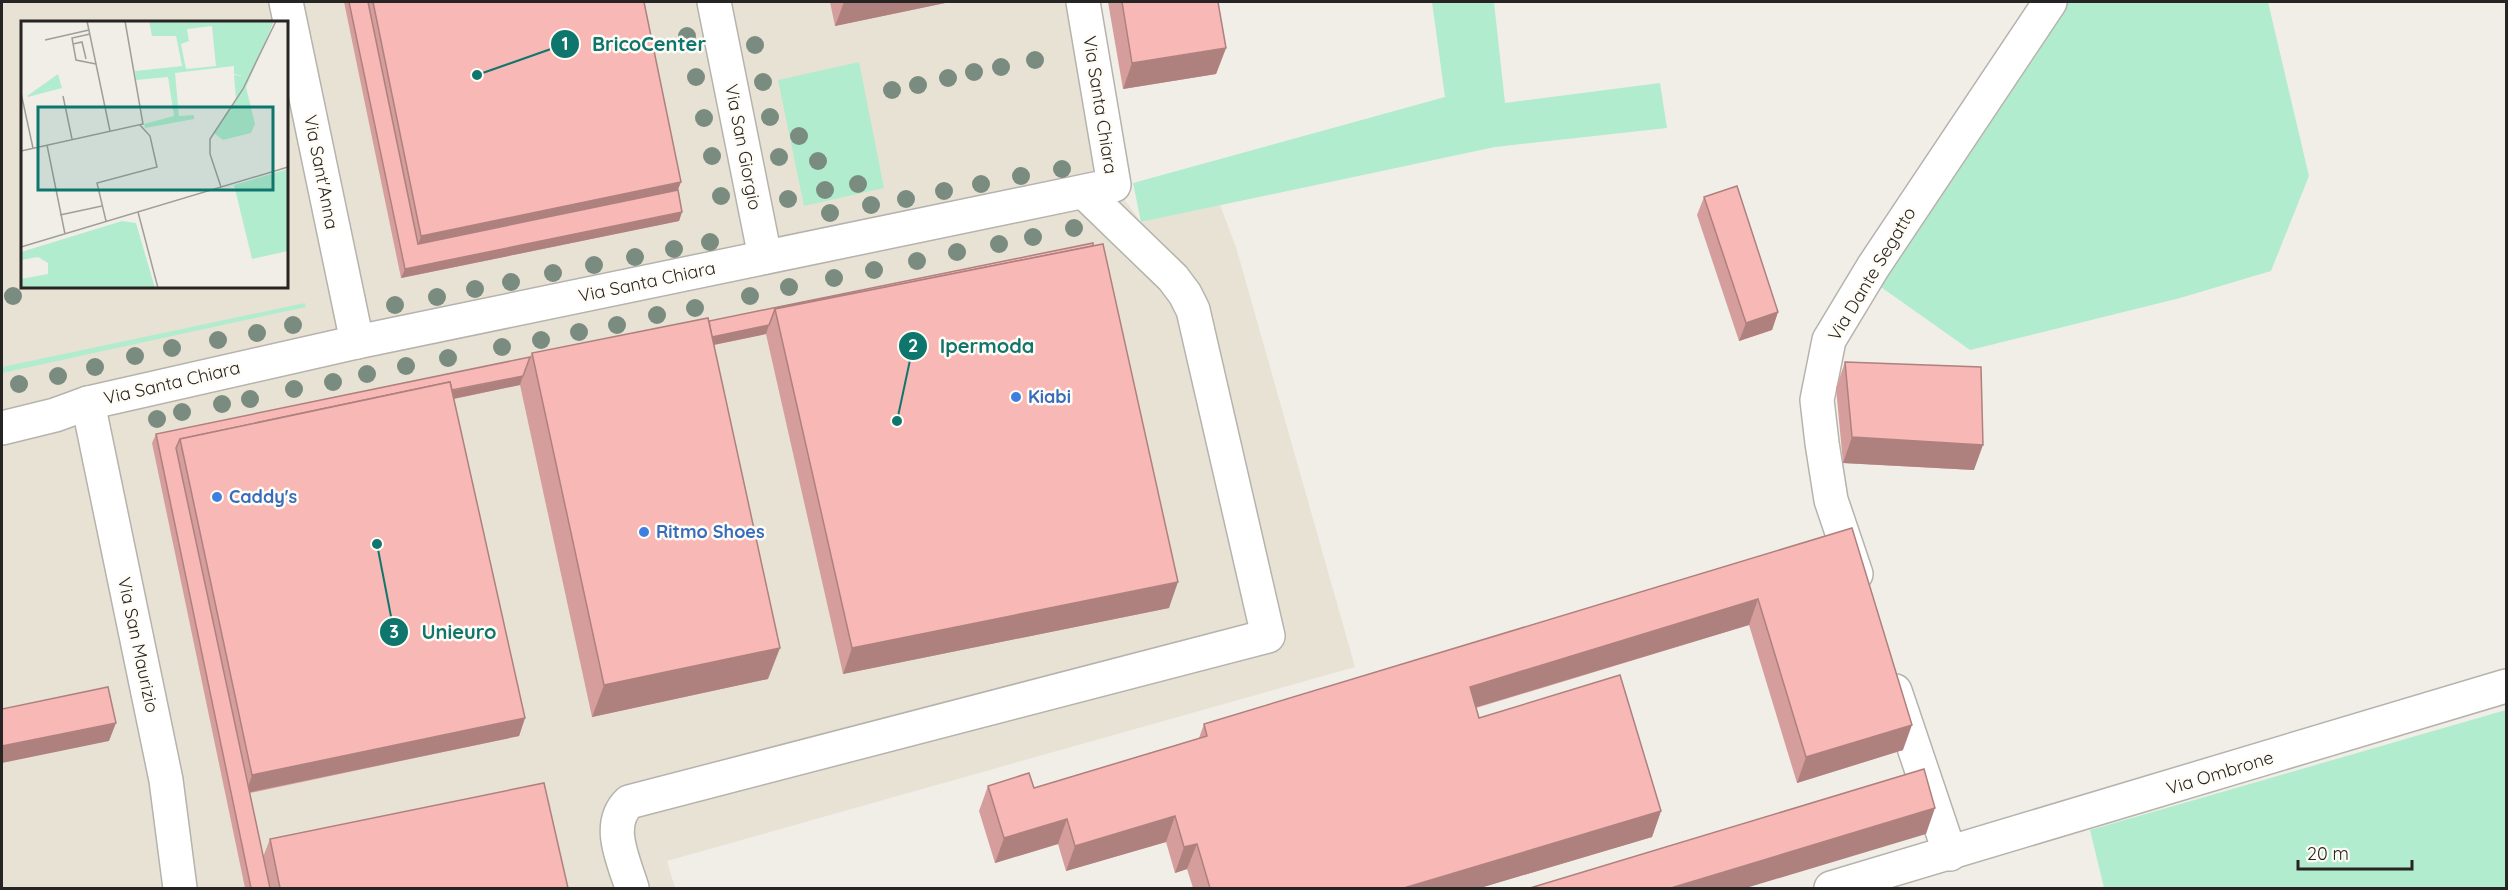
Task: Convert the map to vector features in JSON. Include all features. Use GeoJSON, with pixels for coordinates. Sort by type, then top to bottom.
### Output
{"type":"FeatureCollection","features":[{"type":"Feature","properties":{"kind":"street","name":"Via Sant'Anna"},"geometry":{"type":"LineString","coordinates":[[286,2],[357,342]]}},
{"type":"Feature","properties":{"kind":"street","name":"Via San Giorgio"},"geometry":{"type":"LineString","coordinates":[[714,2],[765,258]]}},
{"type":"Feature","properties":{"kind":"street","name":"Via Santa Chiara"},"geometry":{"type":"LineString","coordinates":[[2,428],[55,415],[88,403],[357,342],[1114,185],[1083,2]]}},
{"type":"Feature","properties":{"kind":"street","name":"Via Dante Segatto"},"geometry":{"type":"LineString","coordinates":[[1865,600],[1832,500],[1822,443],[1817,400],[1829,340],[1873,267],[2050,2]]}},
{"type":"Feature","properties":{"kind":"street"},"geometry":{"type":"LineString","coordinates":[[632,888],[616,832],[617,819],[622,809],[630,802],[1268,636],[1193,310],[1173,278],[1084,192]]}},
{"type":"Feature","properties":{"kind":"street","name":"Via San Maurizio"},"geometry":{"type":"LineString","coordinates":[[88,403],[166,780],[180,888]]}},
{"type":"Feature","properties":{"kind":"street"},"geometry":{"type":"LineString","coordinates":[[1887,666],[1942,857]]}},
{"type":"Feature","properties":{"kind":"street","name":"Via Ombrone"},"geometry":{"type":"LineString","coordinates":[[1831,888],[1942,857],[2506,686]]}},
{"type":"Feature","properties":{"kind":"shaded area"},"geometry":{"type":"Polygon","coordinates":[[[2,2],[1083,2],[1114,185],[1141,222],[1220,205],[1236,247],[1355,667],[667,861],[675,888],[2,888],[2,2]]]}},
{"type":"Feature","properties":{"kind":"green space"},"geometry":{"type":"Polygon","coordinates":[[[1432,2],[1494,2],[1505,103],[1660,83],[1667,128],[1495,147],[1141,222],[1133,183],[1445,97],[1432,2]]]}},
{"type":"Feature","properties":{"kind":"green space"},"geometry":{"type":"Polygon","coordinates":[[[2053,2],[2268,2],[2309,176],[2271,271],[2180,298],[1970,350],[1871,280],[2053,2]]]}},
{"type":"Feature","properties":{"kind":"green space"},"geometry":{"type":"Polygon","coordinates":[[[859,62],[884,188],[804,206],[778,80],[859,62]]]}},
{"type":"Feature","properties":{"kind":"green space"},"geometry":{"type":"Polygon","coordinates":[[[305,303],[306,307],[2,373],[2,367],[305,303]]]}},
{"type":"Feature","properties":{"kind":"green space"},"geometry":{"type":"Polygon","coordinates":[[[2506,710],[2506,888],[2104,888],[2090,830],[2506,710]]]}},
{"type":"Feature","properties":{"kind":"building"},"geometry":{"type":"Polygon","coordinates":[[[349,2],[368,2],[418,244],[678,190],[682,212],[405,269],[349,2]]]}},
{"type":"Feature","properties":{"kind":"building"},"geometry":{"type":"Polygon","coordinates":[[[373,2],[644,2],[681,182],[421,236],[373,2]]]}},
{"type":"Feature","properties":{"kind":"building"},"geometry":{"type":"Polygon","coordinates":[[[1122,2],[1218,2],[1226,48],[1132,63],[1122,2]]]}},
{"type":"Feature","properties":{"kind":"building"},"geometry":{"type":"Polygon","coordinates":[[[1737,186],[1778,312],[1746,323],[1704,197],[1737,186]]]}},
{"type":"Feature","properties":{"kind":"building"},"geometry":{"type":"Polygon","coordinates":[[[1093,243],[1093,246],[775,309],[769,325],[712,337],[709,321],[1093,243]]]}},
{"type":"Feature","properties":{"kind":"building"},"geometry":{"type":"Polygon","coordinates":[[[1103,244],[1178,582],[852,648],[775,309],[1103,244]]]}},
{"type":"Feature","properties":{"kind":"building","name":"Ritmo Shoes"},"geometry":{"type":"Polygon","coordinates":[[[708,318],[780,648],[604,685],[532,353],[708,318]]]}},
{"type":"Feature","properties":{"kind":"building"},"geometry":{"type":"Polygon","coordinates":[[[530,357],[523,376],[452,390],[450,382],[180,439],[176,448],[270,888],[251,888],[156,434],[530,357]]]}},
{"type":"Feature","properties":{"kind":"building"},"geometry":{"type":"Polygon","coordinates":[[[1845,362],[1981,367],[1983,445],[1852,437],[1845,362]]]}},
{"type":"Feature","properties":{"kind":"building"},"geometry":{"type":"Polygon","coordinates":[[[450,382],[525,718],[252,775],[180,439],[450,382]]]}},
{"type":"Feature","properties":{"kind":"building"},"geometry":{"type":"Polygon","coordinates":[[[1852,528],[1912,725],[1806,757],[1758,599],[1470,687],[1479,718],[1620,675],[1661,811],[1404,888],[1210,888],[1197,844],[1184,847],[1175,816],[1075,846],[1067,819],[1004,838],[988,786],[1029,773],[1034,788],[1207,736],[1204,724],[1852,528]]]}},
{"type":"Feature","properties":{"kind":"building"},"geometry":{"type":"Polygon","coordinates":[[[108,687],[116,723],[2,746],[2,709],[108,687]]]}},
{"type":"Feature","properties":{"kind":"building"},"geometry":{"type":"Polygon","coordinates":[[[1924,769],[1935,808],[1671,888],[1530,888],[1924,769]]]}},
{"type":"Feature","properties":{"kind":"building"},"geometry":{"type":"Polygon","coordinates":[[[544,783],[568,888],[280,888],[270,839],[544,783]]]}},
{"type":"Feature","properties":{"kind":"place","name":"BricoCenter"},"geometry":{"type":"Point","coordinates":[477,75]}},
{"type":"Feature","properties":{"kind":"place","name":"Kiabi"},"geometry":{"type":"Point","coordinates":[1016,397]}},
{"type":"Feature","properties":{"kind":"place","name":"Ipermoda"},"geometry":{"type":"Point","coordinates":[897,421]}},
{"type":"Feature","properties":{"kind":"place","name":"Caddy's"},"geometry":{"type":"Point","coordinates":[217,497]}},
{"type":"Feature","properties":{"kind":"place","name":"Ritmo Shoes"},"geometry":{"type":"Point","coordinates":[644,532]}},
{"type":"Feature","properties":{"kind":"place","name":"Unieuro"},"geometry":{"type":"Point","coordinates":[377,544]}}]}
